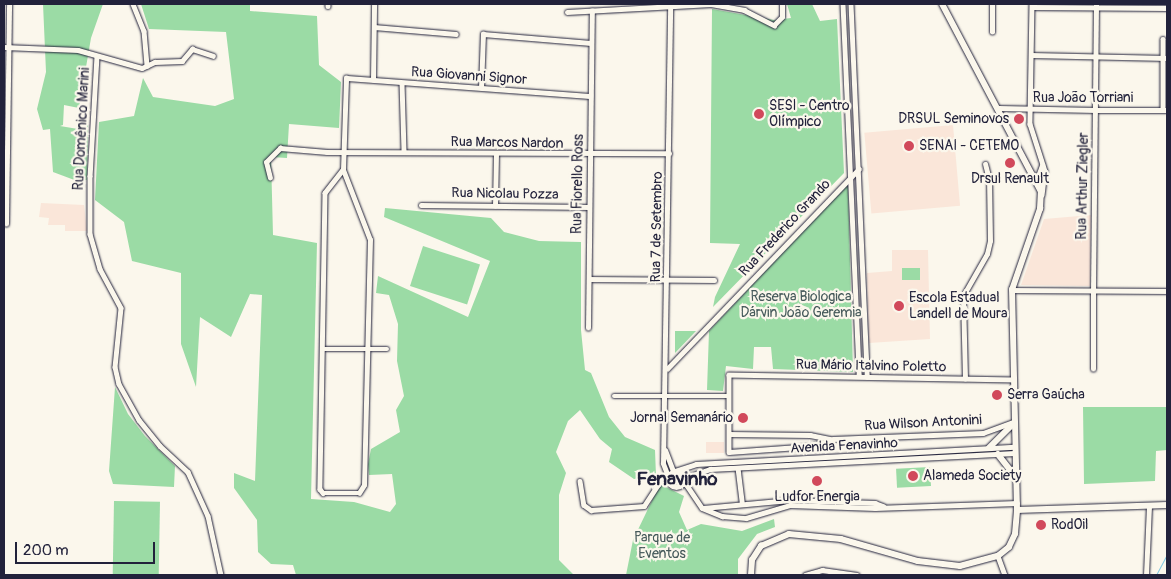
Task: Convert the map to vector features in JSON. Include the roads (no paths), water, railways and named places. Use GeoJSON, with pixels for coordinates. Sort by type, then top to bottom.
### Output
{"type":"FeatureCollection","features":[{"type":"Feature","properties":{"kind":"main road"},"geometry":{"type":"LineString","coordinates":[[750,575],[752,560],[761,546],[790,534],[841,539],[946,566],[973,565],[998,556],[1012,542],[1017,503],[1013,423],[1012,290],[1042,199],[1037,179],[942,4]]}},
{"type":"Feature","properties":{"kind":"main road"},"geometry":{"type":"LineString","coordinates":[[989,448],[1013,423]]}},
{"type":"Feature","properties":{"kind":"main road"},"geometry":{"type":"LineString","coordinates":[[998,454],[1016,476]]}},
{"type":"Feature","properties":{"kind":"main road"},"geometry":{"type":"LineString","coordinates":[[1017,510],[1167,505]]}},
{"type":"Feature","properties":{"kind":"street"},"geometry":{"type":"LineString","coordinates":[[6,224],[6,46],[9,4]]}},
{"type":"Feature","properties":{"kind":"street"},"geometry":{"type":"LineString","coordinates":[[133,4],[144,31],[147,66]]}},
{"type":"Feature","properties":{"kind":"street"},"geometry":{"type":"LineString","coordinates":[[373,80],[374,4]]}},
{"type":"Feature","properties":{"kind":"street"},"geometry":{"type":"LineString","coordinates":[[567,12],[670,6],[729,6],[774,25],[782,17],[782,4]]}},
{"type":"Feature","properties":{"kind":"street"},"geometry":{"type":"LineString","coordinates":[[843,4],[859,376]]}},
{"type":"Feature","properties":{"kind":"street"},"geometry":{"type":"LineString","coordinates":[[851,4],[867,377]]}},
{"type":"Feature","properties":{"kind":"street"},"geometry":{"type":"LineString","coordinates":[[992,4],[992,32]]}},
{"type":"Feature","properties":{"kind":"street"},"geometry":{"type":"LineString","coordinates":[[1042,199],[1046,179],[1031,134],[1032,6],[1096,5],[1161,6],[1167,8]]}},
{"type":"Feature","properties":{"kind":"street","name":"Rua Arthur Ziegler"},"geometry":{"type":"LineString","coordinates":[[1093,369],[1096,5]]}},
{"type":"Feature","properties":{"kind":"street","name":"Rua 7 de Setembro"},"geometry":{"type":"LineString","coordinates":[[669,480],[664,471],[664,447],[670,152],[670,6]]}},
{"type":"Feature","properties":{"kind":"street","name":"Rua Fiorello Ross"},"geometry":{"type":"LineString","coordinates":[[588,328],[592,11]]}},
{"type":"Feature","properties":{"kind":"street"},"geometry":{"type":"LineString","coordinates":[[844,26],[852,26]]}},
{"type":"Feature","properties":{"kind":"street"},"geometry":{"type":"LineString","coordinates":[[374,27],[456,34]]}},
{"type":"Feature","properties":{"kind":"street"},"geometry":{"type":"LineString","coordinates":[[481,88],[483,34],[591,43]]}},
{"type":"Feature","properties":{"kind":"street"},"geometry":{"type":"LineString","coordinates":[[1162,39],[1165,58],[1165,110]]}},
{"type":"Feature","properties":{"kind":"street"},"geometry":{"type":"LineString","coordinates":[[6,46],[78,50],[98,56]]}},
{"type":"Feature","properties":{"kind":"street","name":"Rua Domênico Marini"},"geometry":{"type":"LineString","coordinates":[[213,56],[192,49],[182,62],[156,62],[136,68],[98,56],[90,222],[100,269],[121,308],[114,366],[119,384],[139,420],[160,446],[188,472],[208,516],[221,575]]}},
{"type":"Feature","properties":{"kind":"street"},"geometry":{"type":"LineString","coordinates":[[1031,56],[1165,58]]}},
{"type":"Feature","properties":{"kind":"street","name":"Rua Giovanni Signor"},"geometry":{"type":"LineString","coordinates":[[344,152],[346,78],[590,96]]}},
{"type":"Feature","properties":{"kind":"street"},"geometry":{"type":"LineString","coordinates":[[402,83],[404,152]]}},
{"type":"Feature","properties":{"kind":"street","name":"Rua João Torriani"},"geometry":{"type":"LineString","coordinates":[[999,108],[1165,110]]}},
{"type":"Feature","properties":{"kind":"street","name":"Rua Marcos Nardon"},"geometry":{"type":"LineString","coordinates":[[270,178],[266,162],[280,148],[344,152],[496,154],[670,152]]}},
{"type":"Feature","properties":{"kind":"street"},"geometry":{"type":"LineString","coordinates":[[343,170],[325,193],[320,489],[323,493],[358,493],[364,485],[370,240],[343,170],[344,152]]}},
{"type":"Feature","properties":{"kind":"street"},"geometry":{"type":"LineString","coordinates":[[495,206],[496,154]]}},
{"type":"Feature","properties":{"kind":"street"},"geometry":{"type":"LineString","coordinates":[[965,379],[963,296],[987,254],[990,241],[989,180],[985,164]]}},
{"type":"Feature","properties":{"kind":"street"},"geometry":{"type":"LineString","coordinates":[[1037,179],[1042,164]]}},
{"type":"Feature","properties":{"kind":"street","name":"Rua Frederico Grando"},"geometry":{"type":"LineString","coordinates":[[667,369],[851,174],[858,169]]}},
{"type":"Feature","properties":{"kind":"street","name":"Rua Nicolau Pozza"},"geometry":{"type":"LineString","coordinates":[[421,205],[589,207]]}},
{"type":"Feature","properties":{"kind":"street"},"geometry":{"type":"LineString","coordinates":[[854,258],[862,257]]}},
{"type":"Feature","properties":{"kind":"street"},"geometry":{"type":"LineString","coordinates":[[588,279],[667,278],[714,280]]}},
{"type":"Feature","properties":{"kind":"street"},"geometry":{"type":"LineString","coordinates":[[855,285],[863,285]]}},
{"type":"Feature","properties":{"kind":"street"},"geometry":{"type":"LineString","coordinates":[[1012,290],[1167,291]]}},
{"type":"Feature","properties":{"kind":"street"},"geometry":{"type":"LineString","coordinates":[[322,349],[387,349]]}},
{"type":"Feature","properties":{"kind":"street","name":"Rua Mário Italvino Poletto"},"geometry":{"type":"LineString","coordinates":[[729,396],[729,375],[1012,380]]}},
{"type":"Feature","properties":{"kind":"street"},"geometry":{"type":"LineString","coordinates":[[614,396],[729,396],[729,434]]}},
{"type":"Feature","properties":{"kind":"street","name":"Rua Wilson Antonini"},"geometry":{"type":"LineString","coordinates":[[833,440],[810,435],[729,434],[729,452],[812,446],[833,440],[983,433],[1013,423]]}},
{"type":"Feature","properties":{"kind":"street","name":"Rua 7 de Setembro"},"geometry":{"type":"LineString","coordinates":[[664,447],[674,471]]}},
{"type":"Feature","properties":{"kind":"street"},"geometry":{"type":"LineString","coordinates":[[978,448],[978,455]]}},
{"type":"Feature","properties":{"kind":"street","name":"Avenida Fenavinho"},"geometry":{"type":"LineString","coordinates":[[674,471],[696,464],[738,468],[797,466],[834,464],[905,454],[978,448],[1015,450]]}},
{"type":"Feature","properties":{"kind":"street","name":"Avenida Fenavinho"},"geometry":{"type":"LineString","coordinates":[[684,480],[701,470],[796,459],[833,458],[905,461],[998,454],[1015,450]]}},
{"type":"Feature","properties":{"kind":"street"},"geometry":{"type":"LineString","coordinates":[[941,451],[941,458]]}},
{"type":"Feature","properties":{"kind":"street"},"geometry":{"type":"LineString","coordinates":[[905,454],[905,461]]}},
{"type":"Feature","properties":{"kind":"street"},"geometry":{"type":"LineString","coordinates":[[833,458],[834,464]]}},
{"type":"Feature","properties":{"kind":"street"},"geometry":{"type":"LineString","coordinates":[[796,459],[797,466]]}},
{"type":"Feature","properties":{"kind":"street"},"geometry":{"type":"LineString","coordinates":[[738,468],[742,503]]}},
{"type":"Feature","properties":{"kind":"street"},"geometry":{"type":"LineString","coordinates":[[669,480],[674,471],[684,480],[702,508],[722,516],[746,518],[790,505],[883,506],[1017,503]]}},
{"type":"Feature","properties":{"kind":"street"},"geometry":{"type":"LineString","coordinates":[[580,480],[584,505],[591,510],[644,506],[660,481],[669,480]]}},
{"type":"Feature","properties":{"kind":"street"},"geometry":{"type":"LineString","coordinates":[[669,480],[675,486],[684,480]]}},
{"type":"Feature","properties":{"kind":"street"},"geometry":{"type":"LineString","coordinates":[[702,508],[790,500],[883,506]]}},
{"type":"Feature","properties":{"kind":"street"},"geometry":{"type":"LineString","coordinates":[[1146,575],[1149,506]]}},
{"type":"Feature","properties":{"kind":"street"},"geometry":{"type":"LineString","coordinates":[[998,556],[1005,575]]}},
{"type":"Feature","properties":{"kind":"street"},"geometry":{"type":"LineString","coordinates":[[806,575],[822,570],[857,575]]}},
{"type":"Feature","properties":{"kind":"waterway"},"geometry":{"type":"LineString","coordinates":[[1156,575],[1167,554]]}},
{"type":"Feature","properties":{"kind":"place","name":"SESI - Centro Olímpico"},"geometry":{"type":"Point","coordinates":[759,114]}},
{"type":"Feature","properties":{"kind":"place","name":"DRSUL Seminovos"},"geometry":{"type":"Point","coordinates":[1019,119]}},
{"type":"Feature","properties":{"kind":"place","name":"SENAI - CETEMO"},"geometry":{"type":"Point","coordinates":[909,146]}},
{"type":"Feature","properties":{"kind":"place","name":"Drsul Renault"},"geometry":{"type":"Point","coordinates":[1010,163]}},
{"type":"Feature","properties":{"kind":"place","name":"Escola Estadual Landell de Moura"},"geometry":{"type":"Point","coordinates":[899,306]}},
{"type":"Feature","properties":{"kind":"place","name":"Serra Gaúcha"},"geometry":{"type":"Point","coordinates":[997,395]}},
{"type":"Feature","properties":{"kind":"place","name":"Jornal Semanário"},"geometry":{"type":"Point","coordinates":[743,418]}},
{"type":"Feature","properties":{"kind":"place","name":"Alameda Society"},"geometry":{"type":"Point","coordinates":[913,476]}},
{"type":"Feature","properties":{"kind":"place","name":"Ludfor Energia"},"geometry":{"type":"Point","coordinates":[817,481]}},
{"type":"Feature","properties":{"kind":"place","name":"RodOil"},"geometry":{"type":"Point","coordinates":[1041,525]}},
{"type":"Feature","properties":{"kind":"district","name":"Fenavinho"},"geometry":{"type":"Point","coordinates":[677,480]}},
{"type":"Feature","properties":{"kind":"park label","name":"Reserva Biologica Dárvin João Geremia"},"geometry":{"type":"Point","coordinates":[801,306]}},
{"type":"Feature","properties":{"kind":"park label","name":"Parque de Eventos"},"geometry":{"type":"Point","coordinates":[662,546]}}]}
